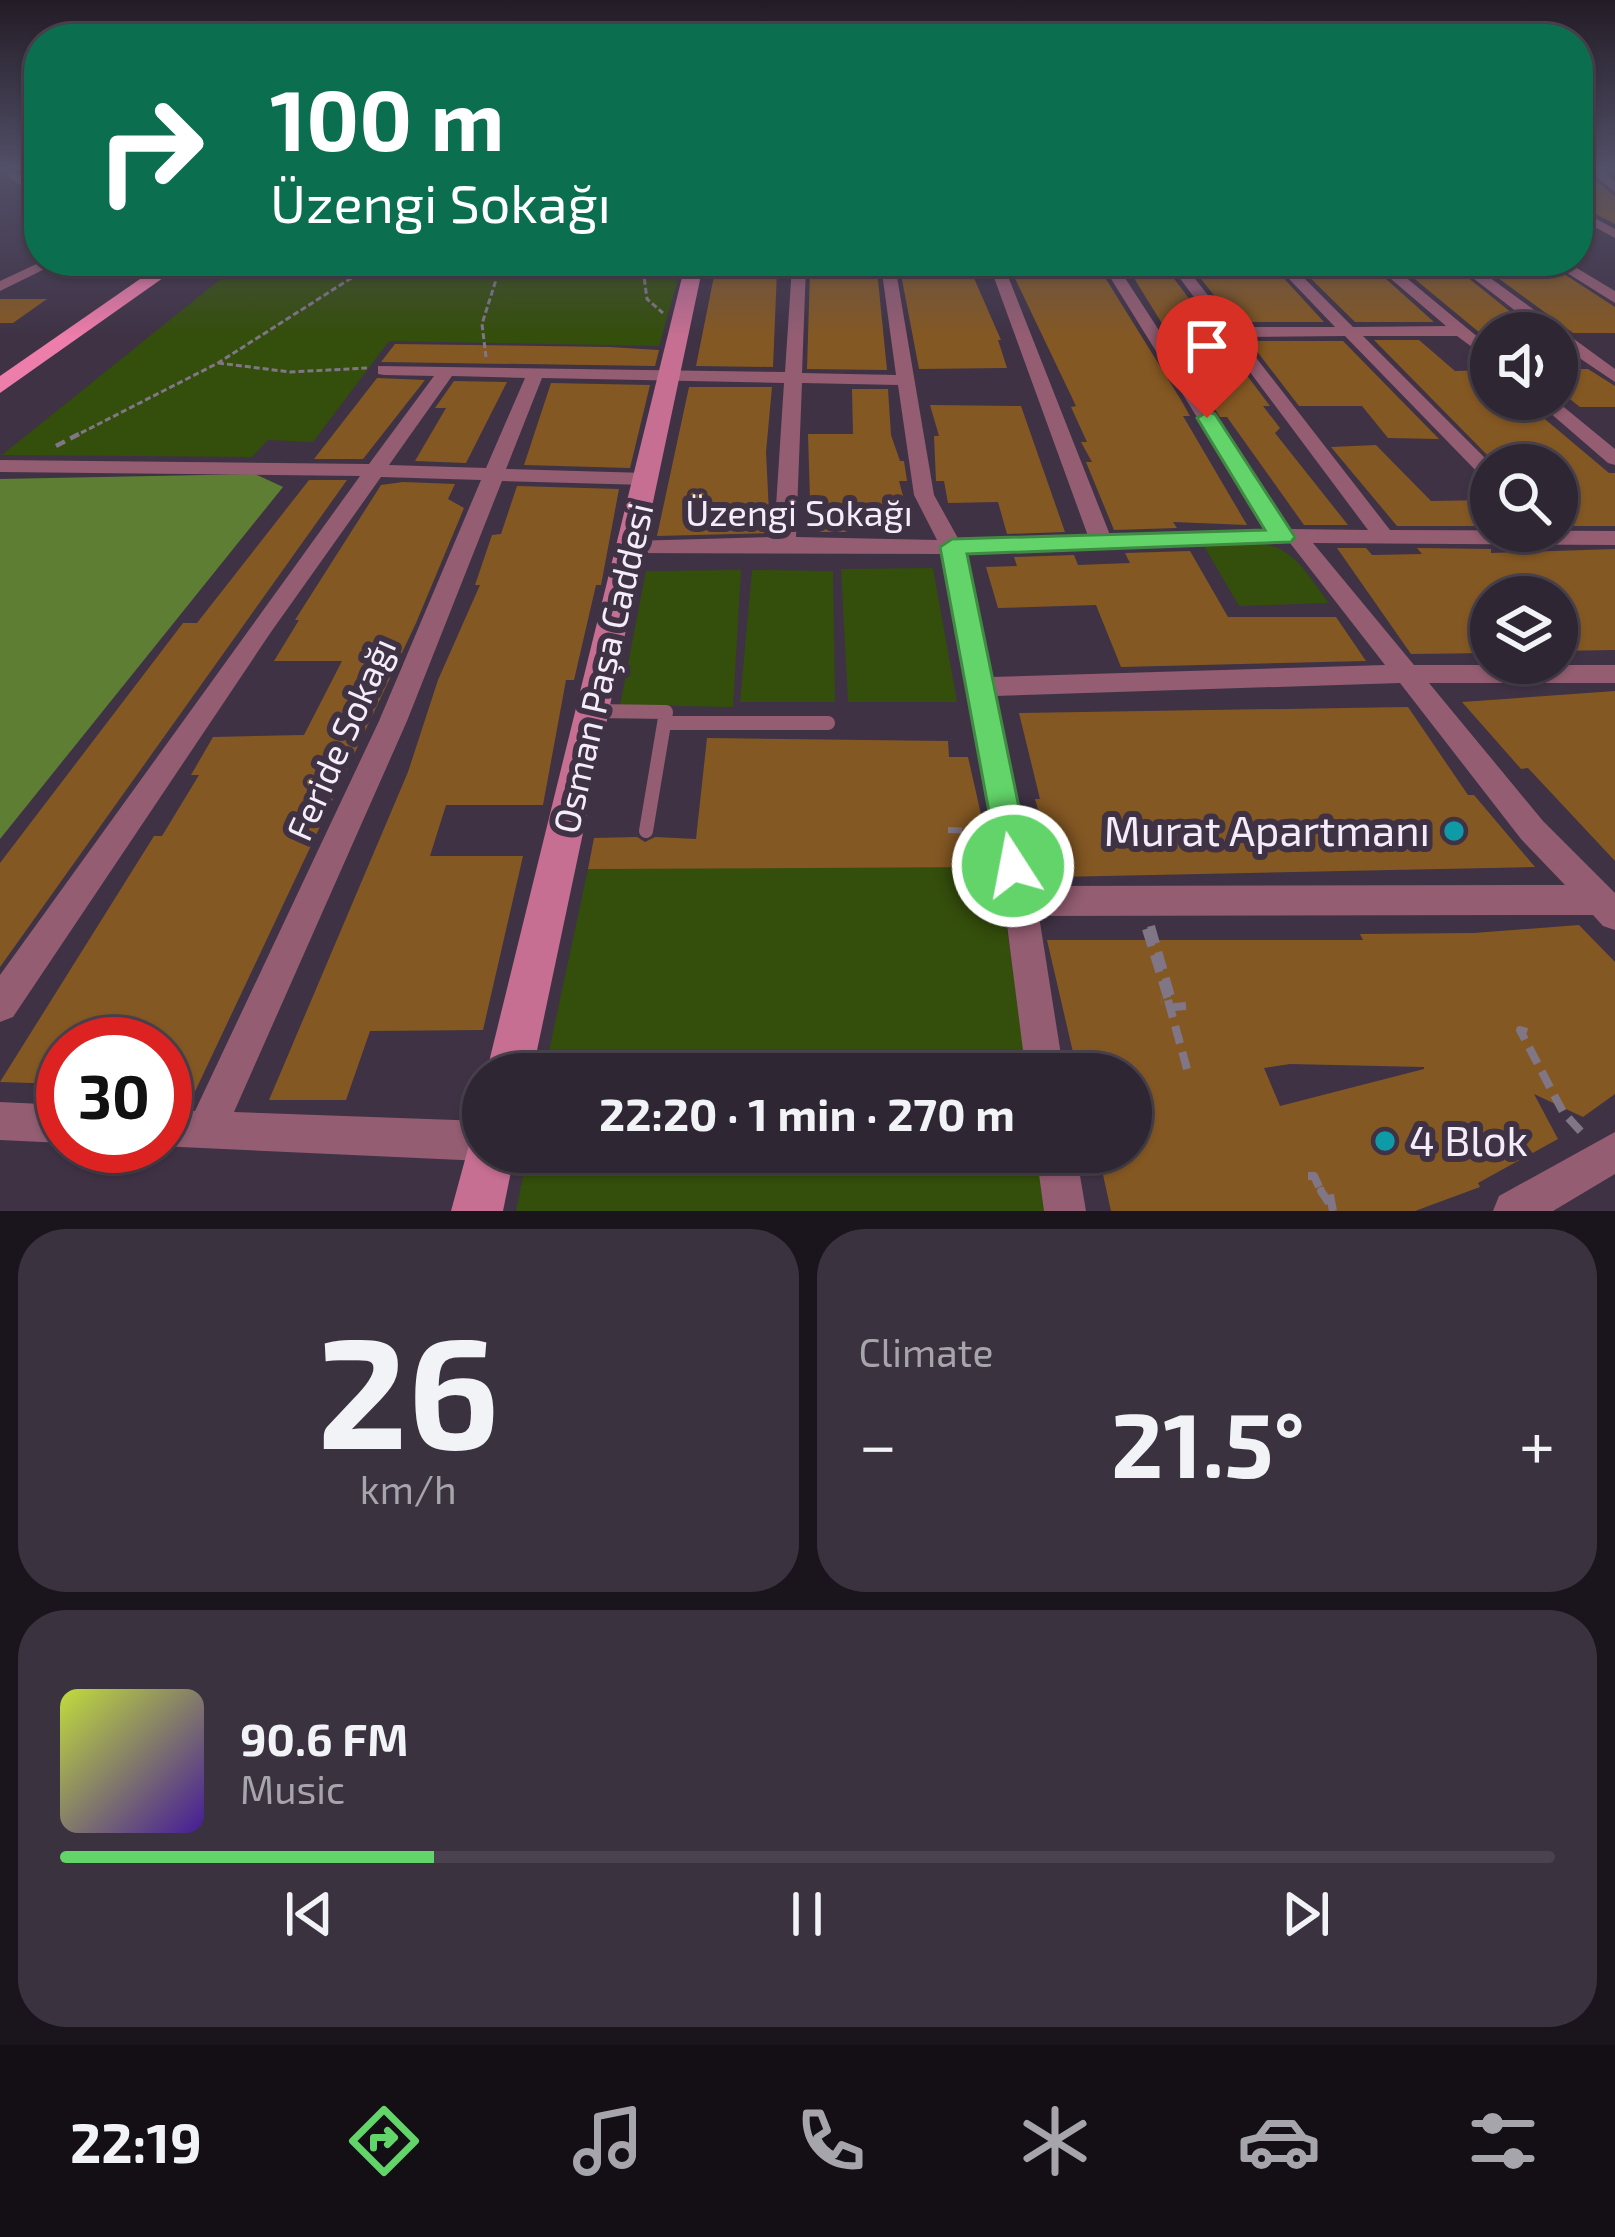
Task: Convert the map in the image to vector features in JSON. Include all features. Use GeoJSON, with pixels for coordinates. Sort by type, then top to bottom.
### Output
{"type":"FeatureCollection","features":[{"type":"Feature","properties":{"kind":"main road"},"geometry":{"type":"LineString","coordinates":[[0,363],[128,276]]}},
{"type":"Feature","properties":{"kind":"main road"},"geometry":{"type":"LineString","coordinates":[[0,386],[157,276]]}},
{"type":"Feature","properties":{"kind":"main road","name":"Osman Paşa Caddesi"},"geometry":{"type":"LineString","coordinates":[[513,1053],[692,276]]}},
{"type":"Feature","properties":{"kind":"main road"},"geometry":{"type":"LineString","coordinates":[[477,1211],[485,1173]]}},
{"type":"Feature","properties":{"kind":"street"},"geometry":{"type":"LineString","coordinates":[[785,544],[797,276]]}},
{"type":"Feature","properties":{"kind":"street"},"geometry":{"type":"LineString","coordinates":[[889,276],[924,495],[952,547],[980,687],[1020,901],[1042,1053]]}},
{"type":"Feature","properties":{"kind":"street"},"geometry":{"type":"LineString","coordinates":[[1001,276],[1101,540]]}},
{"type":"Feature","properties":{"kind":"street"},"geometry":{"type":"LineString","coordinates":[[1118,276],[1289,536],[1532,830],[1607,907]]}},
{"type":"Feature","properties":{"kind":"street"},"geometry":{"type":"LineString","coordinates":[[1185,276],[1386,538]]}},
{"type":"Feature","properties":{"kind":"street"},"geometry":{"type":"LineString","coordinates":[[1294,276],[1470,455]]}},
{"type":"Feature","properties":{"kind":"street"},"geometry":{"type":"LineString","coordinates":[[1394,276],[1470,339]]}},
{"type":"Feature","properties":{"kind":"street"},"geometry":{"type":"LineString","coordinates":[[1478,276],[1525,312]]}},
{"type":"Feature","properties":{"kind":"street"},"geometry":{"type":"LineString","coordinates":[[1579,276],[1615,298]]}},
{"type":"Feature","properties":{"kind":"street"},"geometry":{"type":"LineString","coordinates":[[1228,332],[1460,331]]}},
{"type":"Feature","properties":{"kind":"street"},"geometry":{"type":"LineString","coordinates":[[1578,351],[1615,377]]}},
{"type":"Feature","properties":{"kind":"street"},"geometry":{"type":"LineString","coordinates":[[384,370],[906,380]]}},
{"type":"Feature","properties":{"kind":"street"},"geometry":{"type":"LineString","coordinates":[[0,1005],[447,371]]}},
{"type":"Feature","properties":{"kind":"street","name":"Feride Sokağı"},"geometry":{"type":"LineString","coordinates":[[206,1132],[456,576],[490,475],[535,374]]}},
{"type":"Feature","properties":{"kind":"street"},"geometry":{"type":"LineString","coordinates":[[1568,420],[1615,459]]}},
{"type":"Feature","properties":{"kind":"street"},"geometry":{"type":"LineString","coordinates":[[3,466],[646,479]]}},
{"type":"Feature","properties":{"kind":"street","name":"Üzengi Sokağı"},"geometry":{"type":"LineString","coordinates":[[630,548],[1470,536]]}},
{"type":"Feature","properties":{"kind":"street","name":"Üzengi Sokağı"},"geometry":{"type":"LineString","coordinates":[[1578,536],[1615,538]]}},
{"type":"Feature","properties":{"kind":"street"},"geometry":{"type":"LineString","coordinates":[[980,687],[1403,674],[1615,674]]}},
{"type":"Feature","properties":{"kind":"street"},"geometry":{"type":"LineString","coordinates":[[1020,901],[1607,907]]}},
{"type":"Feature","properties":{"kind":"street"},"geometry":{"type":"LineString","coordinates":[[0,1121],[36,1123]]}},
{"type":"Feature","properties":{"kind":"street"},"geometry":{"type":"LineString","coordinates":[[192,1131],[462,1140]]}},
{"type":"Feature","properties":{"kind":"street"},"geometry":{"type":"LineString","coordinates":[[1514,1211],[1610,1155]]}},
{"type":"Feature","properties":{"kind":"street"},"geometry":{"type":"LineString","coordinates":[[1059,1173],[1065,1211]]}},
{"type":"Feature","properties":{"kind":"lane"},"geometry":{"type":"LineString","coordinates":[[594,711],[666,712],[646,831]]}},
{"type":"Feature","properties":{"kind":"lane"},"geometry":{"type":"LineString","coordinates":[[664,723],[827,723]]}},
{"type":"Feature","properties":{"kind":"path"},"geometry":{"type":"LineString","coordinates":[[3,466],[112,420],[218,362],[354,276]]}},
{"type":"Feature","properties":{"kind":"path"},"geometry":{"type":"LineString","coordinates":[[478,372],[488,353],[482,324],[497,276]]}},
{"type":"Feature","properties":{"kind":"path"},"geometry":{"type":"LineString","coordinates":[[645,276],[652,306],[682,319]]}},
{"type":"Feature","properties":{"kind":"path"},"geometry":{"type":"LineString","coordinates":[[1460,331],[1470,331]]}},
{"type":"Feature","properties":{"kind":"path"},"geometry":{"type":"LineString","coordinates":[[218,362],[290,372],[348,367],[384,370]]}},
{"type":"Feature","properties":{"kind":"path"},"geometry":{"type":"LineString","coordinates":[[1186,1006],[1174,1007],[1151,935],[1164,1000],[1187,1069]]}},
{"type":"Feature","properties":{"kind":"path"},"geometry":{"type":"LineString","coordinates":[[1527,1032],[1520,1030],[1563,1112],[1610,1155]]}},
{"type":"Feature","properties":{"kind":"path"},"geometry":{"type":"LineString","coordinates":[[1308,1176],[1327,1187],[1330,1207]]}},
{"type":"Feature","properties":{"kind":"green space"},"geometry":{"type":"Polygon","coordinates":[[[224,276],[679,276],[659,346],[389,341],[313,442],[268,440],[252,457],[2,455],[224,276]]]}},
{"type":"Feature","properties":{"kind":"green space"},"geometry":{"type":"Polygon","coordinates":[[[255,474],[283,487],[0,839],[0,479],[255,474]]]}},
{"type":"Feature","properties":{"kind":"green space"},"geometry":{"type":"Polygon","coordinates":[[[1261,544],[1292,557],[1329,603],[1239,606],[1204,546],[1261,544]]]}},
{"type":"Feature","properties":{"kind":"green space"},"geometry":{"type":"Polygon","coordinates":[[[933,568],[957,702],[848,702],[841,569],[933,568]]]}},
{"type":"Feature","properties":{"kind":"green space"},"geometry":{"type":"Polygon","coordinates":[[[741,570],[733,707],[620,705],[646,571],[741,570]]]}},
{"type":"Feature","properties":{"kind":"green space"},"geometry":{"type":"Polygon","coordinates":[[[752,570],[833,571],[835,702],[740,702],[752,570]]]}},
{"type":"Feature","properties":{"kind":"green space"},"geometry":{"type":"Polygon","coordinates":[[[997,867],[1027,1053],[549,1053],[588,869],[997,867]]]}},
{"type":"Feature","properties":{"kind":"green space"},"geometry":{"type":"Polygon","coordinates":[[[524,1173],[1046,1173],[1052,1211],[516,1211],[524,1173]]]}},
{"type":"Feature","properties":{"kind":"building"},"geometry":{"type":"Polygon","coordinates":[[[714,276],[777,276],[773,367],[696,366],[714,276]]]}},
{"type":"Feature","properties":{"kind":"building"},"geometry":{"type":"Polygon","coordinates":[[[810,276],[878,276],[887,370],[807,369],[810,276]]]}},
{"type":"Feature","properties":{"kind":"building"},"geometry":{"type":"Polygon","coordinates":[[[901,276],[973,276],[1001,340],[1007,368],[919,369],[901,276]]]}},
{"type":"Feature","properties":{"kind":"building"},"geometry":{"type":"Polygon","coordinates":[[[1014,276],[1104,276],[1181,400],[1190,416],[1183,416],[1247,525],[1173,522],[1177,528],[1114,530],[1086,462],[1092,462],[1071,407],[1076,406],[1014,276]]]}},
{"type":"Feature","properties":{"kind":"building"},"geometry":{"type":"Polygon","coordinates":[[[1133,276],[1172,276],[1270,406],[1263,406],[1280,428],[1275,433],[1348,525],[1304,525],[1227,417],[1220,417],[1133,276]]]}},
{"type":"Feature","properties":{"kind":"building"},"geometry":{"type":"Polygon","coordinates":[[[1199,276],[1282,276],[1324,322],[1235,322],[1199,276]]]}},
{"type":"Feature","properties":{"kind":"building"},"geometry":{"type":"Polygon","coordinates":[[[1308,276],[1383,276],[1434,322],[1355,322],[1308,276]]]}},
{"type":"Feature","properties":{"kind":"building"},"geometry":{"type":"Polygon","coordinates":[[[1411,276],[1466,276],[1511,312],[1470,312],[1470,325],[1411,276]]]}},
{"type":"Feature","properties":{"kind":"building"},"geometry":{"type":"Polygon","coordinates":[[[1495,276],[1567,276],[1615,307],[1615,333],[1578,333],[1578,312],[1544,312],[1495,276]]]}},
{"type":"Feature","properties":{"kind":"building"},"geometry":{"type":"Polygon","coordinates":[[[0,299],[47,299],[13,323],[0,323],[0,299]]]}},
{"type":"Feature","properties":{"kind":"building"},"geometry":{"type":"Polygon","coordinates":[[[1374,340],[1419,340],[1455,371],[1470,371],[1470,420],[1546,420],[1575,444],[1476,444],[1374,340]]]}},
{"type":"Feature","properties":{"kind":"building"},"geometry":{"type":"Polygon","coordinates":[[[1249,341],[1343,341],[1439,439],[1388,438],[1362,406],[1299,406],[1249,341]]]}},
{"type":"Feature","properties":{"kind":"building"},"geometry":{"type":"Polygon","coordinates":[[[395,344],[659,350],[655,366],[381,362],[395,344]]]}},
{"type":"Feature","properties":{"kind":"building"},"geometry":{"type":"Polygon","coordinates":[[[1578,369],[1588,369],[1615,386],[1615,407],[1580,407],[1578,369]]]}},
{"type":"Feature","properties":{"kind":"building"},"geometry":{"type":"Polygon","coordinates":[[[377,378],[425,380],[363,459],[314,459],[377,378]]]}},
{"type":"Feature","properties":{"kind":"building"},"geometry":{"type":"Polygon","coordinates":[[[454,381],[507,382],[466,463],[415,461],[446,408],[435,408],[454,381]]]}},
{"type":"Feature","properties":{"kind":"building"},"geometry":{"type":"Polygon","coordinates":[[[551,383],[650,385],[630,468],[524,465],[551,383]]]}},
{"type":"Feature","properties":{"kind":"building"},"geometry":{"type":"Polygon","coordinates":[[[689,387],[772,387],[766,452],[770,533],[657,536],[689,387]]]}},
{"type":"Feature","properties":{"kind":"building"},"geometry":{"type":"Polygon","coordinates":[[[852,389],[888,389],[891,435],[904,461],[907,481],[899,481],[908,515],[849,518],[850,532],[811,532],[808,434],[853,434],[852,389]]]}},
{"type":"Feature","properties":{"kind":"building"},"geometry":{"type":"Polygon","coordinates":[[[930,405],[1021,406],[1065,532],[1007,534],[998,502],[948,503],[944,481],[936,481],[934,436],[939,436],[930,405]]]}},
{"type":"Feature","properties":{"kind":"building"},"geometry":{"type":"Polygon","coordinates":[[[1376,445],[1431,501],[1470,500],[1470,526],[1397,526],[1331,447],[1376,445]]]}},
{"type":"Feature","properties":{"kind":"building"},"geometry":{"type":"Polygon","coordinates":[[[1578,447],[1615,473],[1615,526],[1578,526],[1578,447]]]}},
{"type":"Feature","properties":{"kind":"building"},"geometry":{"type":"Polygon","coordinates":[[[309,480],[347,480],[0,967],[0,863],[183,623],[197,623],[309,480]]]}},
{"type":"Feature","properties":{"kind":"building"},"geometry":{"type":"Polygon","coordinates":[[[455,484],[448,499],[464,508],[416,623],[192,1098],[192,1017],[41,1017],[154,836],[162,836],[199,775],[191,775],[213,737],[304,735],[342,661],[274,661],[381,485],[455,484]]]}},
{"type":"Feature","properties":{"kind":"building"},"geometry":{"type":"Polygon","coordinates":[[[517,486],[619,489],[601,585],[596,585],[574,680],[566,680],[543,805],[446,805],[430,856],[523,856],[483,1030],[370,1031],[346,1100],[269,1100],[408,772],[438,680],[480,585],[475,585],[492,535],[501,534],[517,486]]]}},
{"type":"Feature","properties":{"kind":"building"},"geometry":{"type":"Polygon","coordinates":[[[1337,548],[1366,548],[1372,555],[1422,554],[1417,548],[1491,553],[1615,549],[1615,650],[1578,651],[1578,576],[1470,576],[1470,653],[1411,654],[1337,548]]]}},
{"type":"Feature","properties":{"kind":"building"},"geometry":{"type":"Polygon","coordinates":[[[1190,551],[1228,617],[1336,617],[1366,661],[1121,667],[1096,605],[998,608],[986,567],[1017,566],[1014,557],[1074,555],[1078,565],[1130,563],[1125,553],[1190,551]]]}},
{"type":"Feature","properties":{"kind":"building"},"geometry":{"type":"Polygon","coordinates":[[[1615,691],[1615,861],[1528,768],[1521,769],[1462,702],[1615,691]]]}},
{"type":"Feature","properties":{"kind":"building"},"geometry":{"type":"Polygon","coordinates":[[[1408,707],[1468,795],[1474,795],[1535,867],[1057,877],[1035,799],[1040,799],[1019,713],[1408,707]]]}},
{"type":"Feature","properties":{"kind":"building"},"geometry":{"type":"Polygon","coordinates":[[[707,738],[948,741],[949,757],[968,757],[993,867],[588,869],[594,838],[696,839],[707,738]]]}},
{"type":"Feature","properties":{"kind":"building"},"geometry":{"type":"Polygon","coordinates":[[[1579,925],[1615,962],[1615,1094],[1583,1117],[1534,1094],[1558,1139],[1478,1183],[1480,1187],[1415,1211],[1111,1211],[1103,1173],[1152,1173],[1152,1053],[1073,1053],[1047,940],[1363,940],[1360,934],[1474,933],[1579,925]],[[1290,1064],[1264,1068],[1280,1106],[1424,1069],[1290,1064]]]}},
{"type":"Feature","properties":{"kind":"building"},"geometry":{"type":"Polygon","coordinates":[[[36,1024],[36,1083],[0,1082],[36,1024]]]}},
{"type":"Feature","properties":{"kind":"place","name":"Murat Apartmanı"},"geometry":{"type":"Point","coordinates":[1454,831]}},
{"type":"Feature","properties":{"kind":"place","name":"4 Blok"},"geometry":{"type":"Point","coordinates":[1385,1141]}},
{"type":"Feature","properties":{"kind":"route"},"geometry":{"type":"LineString","coordinates":[[1013,866],[952,547],[1282,537],[1207,418]]}}]}
